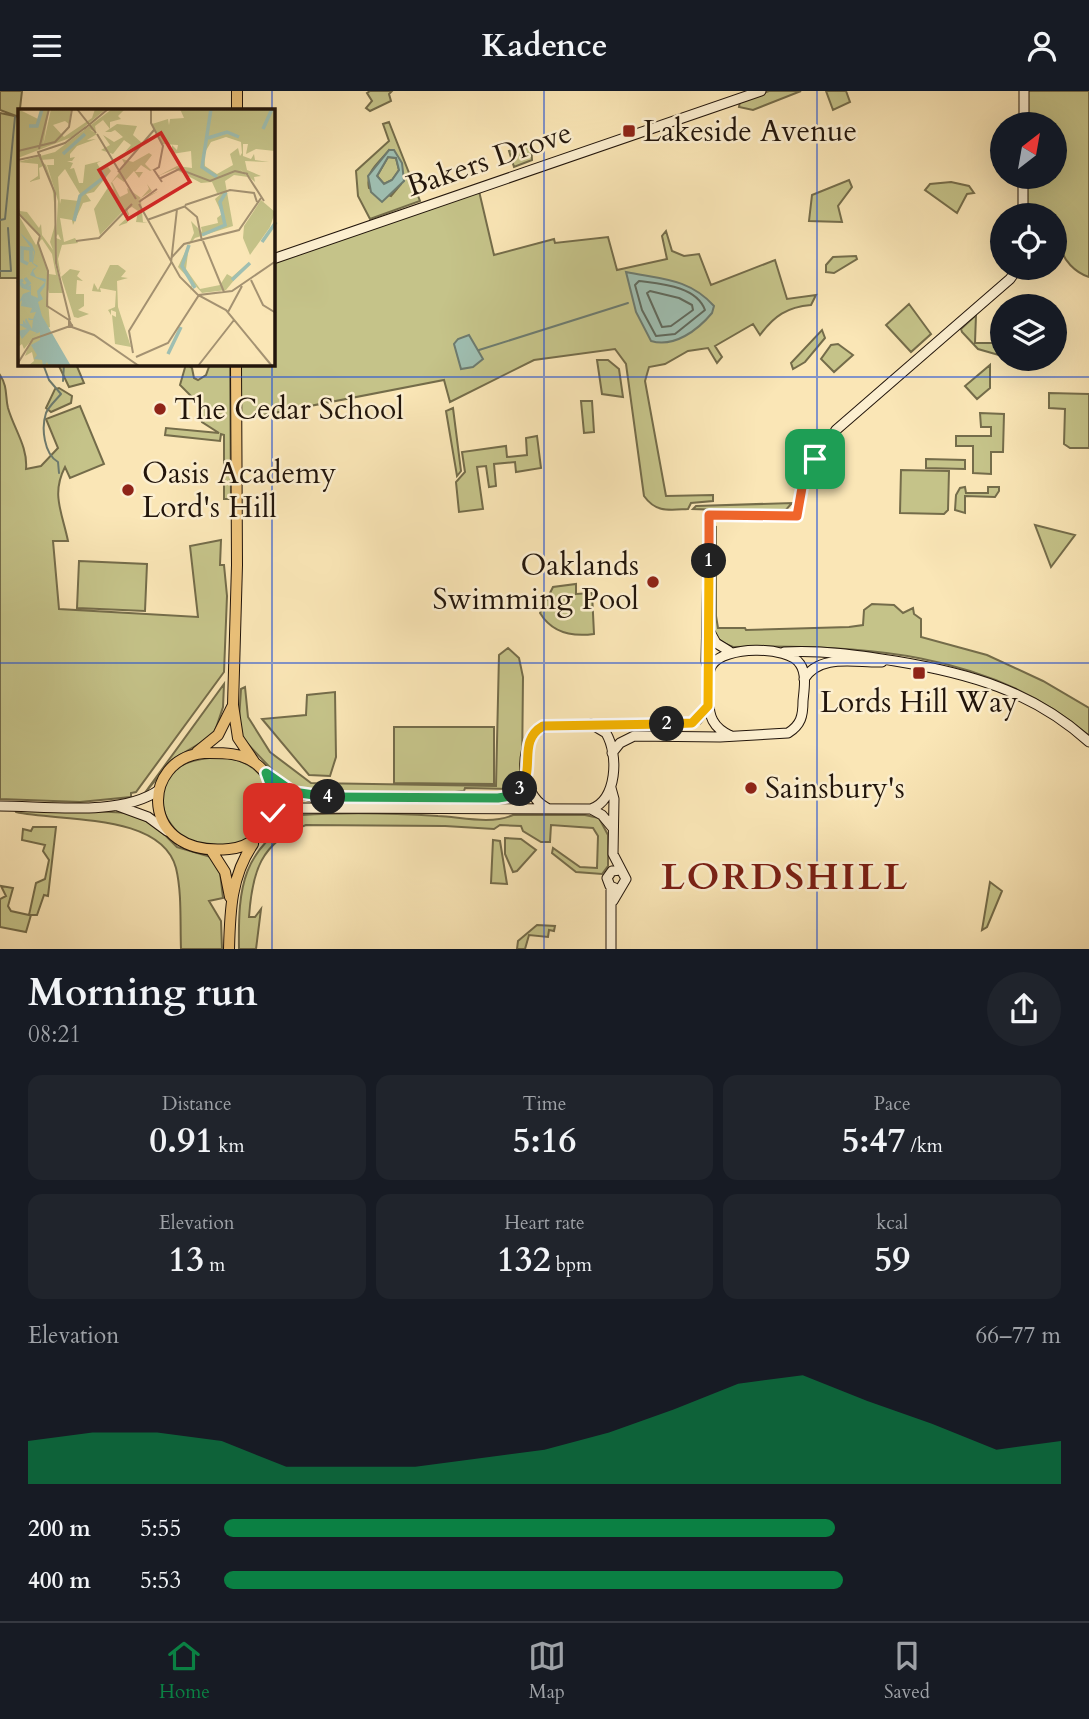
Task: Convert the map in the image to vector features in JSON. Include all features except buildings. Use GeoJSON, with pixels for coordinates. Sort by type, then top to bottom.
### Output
{"type":"FeatureCollection","features":[{"type":"Feature","properties":{"kind":"main road"},"geometry":{"type":"LineString","coordinates":[[237,91],[237,109]]}},
{"type":"Feature","properties":{"kind":"main road"},"geometry":{"type":"LineString","coordinates":[[229,949],[231,904],[241,863],[269,824],[275,803],[266,773],[255,763],[238,738],[233,705],[237,565],[236,366]]}},
{"type":"Feature","properties":{"kind":"main road"},"geometry":{"type":"LineString","coordinates":[[233,705],[218,736],[169,771],[159,790],[159,811],[171,834],[192,848],[237,848],[256,840]]}},
{"type":"Feature","properties":{"kind":"main road"},"geometry":{"type":"LineString","coordinates":[[194,754],[234,754],[255,763]]}},
{"type":"Feature","properties":{"kind":"main road"},"geometry":{"type":"LineString","coordinates":[[211,850],[225,872],[231,904]]}},
{"type":"Feature","properties":{"kind":"street","name":"Bakers Drove"},"geometry":{"type":"LineString","coordinates":[[275,258],[761,91]]}},
{"type":"Feature","properties":{"kind":"street"},"geometry":{"type":"LineString","coordinates":[[1024,91],[1024,112]]}},
{"type":"Feature","properties":{"kind":"street"},"geometry":{"type":"LineString","coordinates":[[731,736],[715,726],[708,706],[709,672],[706,661],[709,630],[709,515],[797,516],[803,482],[836,430],[1006,280]]}},
{"type":"Feature","properties":{"kind":"street"},"geometry":{"type":"LineString","coordinates":[[709,630],[716,643],[729,652]]}},
{"type":"Feature","properties":{"kind":"street"},"geometry":{"type":"LineString","coordinates":[[709,672],[716,659],[729,652],[841,652],[934,667],[996,684],[1038,704],[1089,742]]}},
{"type":"Feature","properties":{"kind":"street"},"geometry":{"type":"LineString","coordinates":[[612,753],[620,743],[634,736],[782,735],[793,730],[803,716],[804,679],[800,663],[782,652]]}},
{"type":"Feature","properties":{"kind":"street"},"geometry":{"type":"LineString","coordinates":[[804,679],[814,666],[822,663],[895,661]]}},
{"type":"Feature","properties":{"kind":"street"},"geometry":{"type":"LineString","coordinates":[[548,809],[531,797],[527,780],[527,748],[539,729],[549,725],[687,724],[697,720],[708,706]]}},
{"type":"Feature","properties":{"kind":"street"},"geometry":{"type":"LineString","coordinates":[[591,724],[606,733],[612,753],[613,854],[615,871],[625,879],[616,887],[613,901],[611,949]]}},
{"type":"Feature","properties":{"kind":"street"},"geometry":{"type":"LineString","coordinates":[[266,773],[293,792],[312,797],[498,798],[516,793],[527,780]]}},
{"type":"Feature","properties":{"kind":"street"},"geometry":{"type":"LineString","coordinates":[[591,809],[606,800],[611,788]]}},
{"type":"Feature","properties":{"kind":"street"},"geometry":{"type":"LineString","coordinates":[[0,806],[118,806],[144,799],[159,790]]}},
{"type":"Feature","properties":{"kind":"street"},"geometry":{"type":"LineString","coordinates":[[118,806],[148,817],[171,834]]}},
{"type":"Feature","properties":{"kind":"street"},"geometry":{"type":"LineString","coordinates":[[269,824],[285,814],[303,808],[591,809],[602,815],[612,827]]}},
{"type":"Feature","properties":{"kind":"street"},"geometry":{"type":"LineString","coordinates":[[615,871],[607,881],[616,887]]}},
{"type":"Feature","properties":{"kind":"shaded area"},"geometry":{"type":"Polygon","coordinates":[[[0,91],[22,91],[18,117],[0,110],[0,91]]]}},
{"type":"Feature","properties":{"kind":"shaded area"},"geometry":{"type":"Polygon","coordinates":[[[392,91],[389,94],[391,101],[370,111],[366,108],[372,101],[367,93],[392,91]]]}},
{"type":"Feature","properties":{"kind":"shaded area"},"geometry":{"type":"Polygon","coordinates":[[[769,91],[801,91],[753,110],[739,107],[740,101],[769,91]]]}},
{"type":"Feature","properties":{"kind":"shaded area"},"geometry":{"type":"Polygon","coordinates":[[[826,91],[846,91],[850,102],[833,110],[826,91]]]}},
{"type":"Feature","properties":{"kind":"shaded area"},"geometry":{"type":"Polygon","coordinates":[[[1027,91],[1089,91],[1089,277],[1067,260],[1067,203],[1026,203],[1026,189],[1068,189],[1068,112],[1027,112],[1027,91]]]}},
{"type":"Feature","properties":{"kind":"shaded area"},"geometry":{"type":"Polygon","coordinates":[[[0,113],[18,117],[18,278],[0,278],[0,113]]]}},
{"type":"Feature","properties":{"kind":"shaded area"},"geometry":{"type":"Polygon","coordinates":[[[389,122],[420,201],[370,219],[358,196],[356,171],[389,141],[383,124],[389,122]],[[389,150],[371,172],[369,188],[391,196],[401,184],[402,164],[389,150]]]}},
{"type":"Feature","properties":{"kind":"shaded area"},"geometry":{"type":"Polygon","coordinates":[[[531,144],[532,160],[514,167],[509,151],[531,144]]]}},
{"type":"Feature","properties":{"kind":"shaded area"},"geometry":{"type":"Polygon","coordinates":[[[388,157],[396,158],[399,170],[392,180],[384,184],[377,176],[388,157]]]}},
{"type":"Feature","properties":{"kind":"shaded area"},"geometry":{"type":"Polygon","coordinates":[[[849,180],[852,187],[838,206],[842,222],[809,221],[812,195],[849,180]]]}},
{"type":"Feature","properties":{"kind":"shaded area"},"geometry":{"type":"Polygon","coordinates":[[[951,182],[969,186],[974,193],[967,194],[957,213],[925,190],[930,184],[951,182]]]}},
{"type":"Feature","properties":{"kind":"shaded area"},"geometry":{"type":"Polygon","coordinates":[[[479,191],[494,255],[554,239],[555,243],[608,237],[617,270],[667,259],[662,236],[666,231],[672,251],[684,256],[699,254],[711,285],[775,260],[787,299],[816,295],[811,305],[782,314],[760,335],[753,324],[715,346],[722,357],[717,363],[708,348],[688,351],[665,364],[649,367],[645,381],[666,496],[713,495],[713,501],[691,503],[688,509],[669,510],[658,508],[644,496],[626,364],[615,349],[534,360],[450,402],[444,380],[238,420],[239,366],[275,366],[275,262],[479,191]]]}},
{"type":"Feature","properties":{"kind":"shaded area"},"geometry":{"type":"Polygon","coordinates":[[[856,256],[857,259],[834,273],[826,272],[826,265],[833,257],[856,256]]]}},
{"type":"Feature","properties":{"kind":"shaded area"},"geometry":{"type":"Polygon","coordinates":[[[909,304],[931,334],[911,352],[886,325],[909,304]]]}},
{"type":"Feature","properties":{"kind":"shaded area"},"geometry":{"type":"Polygon","coordinates":[[[976,315],[975,343],[990,343],[990,352],[978,349],[961,329],[976,315]]]}},
{"type":"Feature","properties":{"kind":"shaded area"},"geometry":{"type":"Polygon","coordinates":[[[822,330],[825,338],[805,362],[793,369],[791,363],[822,330]]]}},
{"type":"Feature","properties":{"kind":"shaded area"},"geometry":{"type":"Polygon","coordinates":[[[838,344],[853,355],[834,372],[821,359],[831,345],[838,344]]]}},
{"type":"Feature","properties":{"kind":"shaded area"},"geometry":{"type":"Polygon","coordinates":[[[597,360],[608,360],[619,369],[623,397],[602,394],[597,360]]]}},
{"type":"Feature","properties":{"kind":"shaded area"},"geometry":{"type":"Polygon","coordinates":[[[990,365],[990,388],[977,399],[965,386],[990,365]]]}},
{"type":"Feature","properties":{"kind":"shaded area"},"geometry":{"type":"Polygon","coordinates":[[[59,366],[77,366],[84,383],[69,387],[59,366]]]}},
{"type":"Feature","properties":{"kind":"shaded area"},"geometry":{"type":"Polygon","coordinates":[[[185,366],[192,368],[194,378],[198,380],[206,375],[209,366],[230,366],[231,499],[224,499],[224,435],[221,434],[220,441],[165,435],[166,428],[219,433],[202,422],[197,402],[180,385],[185,366]]]}},
{"type":"Feature","properties":{"kind":"shaded area"},"geometry":{"type":"Polygon","coordinates":[[[0,375],[8,408],[25,453],[26,469],[41,466],[58,448],[46,419],[80,406],[104,464],[70,478],[65,467],[61,477],[58,495],[68,541],[53,541],[59,609],[198,617],[190,546],[221,540],[220,565],[224,565],[227,596],[224,672],[136,792],[131,793],[131,797],[80,802],[0,799],[0,375]]]}},
{"type":"Feature","properties":{"kind":"shaded area"},"geometry":{"type":"Polygon","coordinates":[[[59,388],[72,396],[71,403],[51,412],[46,408],[55,389],[59,388]]]}},
{"type":"Feature","properties":{"kind":"shaded area"},"geometry":{"type":"Polygon","coordinates":[[[1049,393],[1089,394],[1089,448],[1070,448],[1064,444],[1065,409],[1049,408],[1049,393]]]}},
{"type":"Feature","properties":{"kind":"shaded area"},"geometry":{"type":"Polygon","coordinates":[[[581,401],[592,401],[594,432],[584,433],[581,401]]]}},
{"type":"Feature","properties":{"kind":"shaded area"},"geometry":{"type":"Polygon","coordinates":[[[453,408],[461,471],[457,476],[446,411],[453,408]]]}},
{"type":"Feature","properties":{"kind":"shaded area"},"geometry":{"type":"Polygon","coordinates":[[[980,413],[1004,414],[1003,452],[991,452],[991,474],[973,473],[973,446],[956,446],[956,436],[991,436],[991,427],[981,427],[980,413]]]}},
{"type":"Feature","properties":{"kind":"shaded area"},"geometry":{"type":"Polygon","coordinates":[[[537,436],[541,468],[516,472],[515,462],[494,464],[496,486],[489,487],[486,466],[477,467],[483,509],[459,512],[456,482],[465,472],[462,452],[506,446],[507,457],[527,455],[526,438],[537,436]]]}},
{"type":"Feature","properties":{"kind":"shaded area"},"geometry":{"type":"Polygon","coordinates":[[[926,459],[965,460],[965,469],[926,468],[926,459]]]}},
{"type":"Feature","properties":{"kind":"shaded area"},"geometry":{"type":"Polygon","coordinates":[[[901,470],[949,471],[948,510],[944,514],[900,513],[901,470]]]}},
{"type":"Feature","properties":{"kind":"shaded area"},"geometry":{"type":"Polygon","coordinates":[[[965,487],[966,493],[988,493],[988,487],[999,487],[999,491],[995,497],[965,496],[965,513],[955,510],[956,495],[960,488],[965,487]]]}},
{"type":"Feature","properties":{"kind":"shaded area"},"geometry":{"type":"Polygon","coordinates":[[[792,503],[784,512],[693,509],[696,506],[792,503]]]}},
{"type":"Feature","properties":{"kind":"shaded area"},"geometry":{"type":"Polygon","coordinates":[[[1035,525],[1075,535],[1051,567],[1035,525]]]}},
{"type":"Feature","properties":{"kind":"shaded area"},"geometry":{"type":"Polygon","coordinates":[[[716,526],[718,628],[746,630],[849,627],[863,625],[864,610],[872,604],[894,605],[903,613],[913,608],[914,614],[921,619],[921,637],[987,655],[1043,681],[1089,708],[1089,736],[1051,708],[1010,686],[966,670],[874,651],[780,646],[733,647],[723,642],[715,634],[711,597],[711,562],[716,526]]]}},
{"type":"Feature","properties":{"kind":"shaded area"},"geometry":{"type":"Polygon","coordinates":[[[79,561],[147,564],[145,611],[77,608],[79,561]]]}},
{"type":"Feature","properties":{"kind":"shaded area"},"geometry":{"type":"Polygon","coordinates":[[[576,584],[576,594],[592,593],[594,634],[563,632],[550,625],[540,613],[553,587],[576,584]]]}},
{"type":"Feature","properties":{"kind":"shaded area"},"geometry":{"type":"Polygon","coordinates":[[[508,648],[519,658],[523,677],[522,773],[513,789],[465,788],[464,791],[446,793],[314,792],[296,789],[280,778],[242,738],[239,720],[241,689],[245,687],[248,717],[270,752],[311,783],[496,786],[499,655],[508,648]]]}},
{"type":"Feature","properties":{"kind":"shaded area"},"geometry":{"type":"Polygon","coordinates":[[[224,684],[223,707],[215,731],[207,739],[172,760],[144,794],[224,684]]]}},
{"type":"Feature","properties":{"kind":"shaded area"},"geometry":{"type":"Polygon","coordinates":[[[335,692],[336,757],[330,776],[309,775],[262,719],[306,715],[307,695],[335,692]]]}},
{"type":"Feature","properties":{"kind":"shaded area"},"geometry":{"type":"Polygon","coordinates":[[[394,727],[494,727],[494,784],[394,783],[394,727]]]}},
{"type":"Feature","properties":{"kind":"shaded area"},"geometry":{"type":"Polygon","coordinates":[[[222,757],[246,764],[261,776],[269,792],[269,808],[263,825],[250,837],[232,845],[192,842],[179,834],[165,815],[162,798],[166,781],[185,763],[222,757]]]}},
{"type":"Feature","properties":{"kind":"shaded area"},"geometry":{"type":"Polygon","coordinates":[[[14,807],[131,813],[156,826],[177,847],[211,857],[220,872],[223,898],[209,901],[221,921],[222,949],[181,949],[180,898],[176,868],[167,850],[151,837],[130,828],[107,823],[16,812],[14,807]]]}},
{"type":"Feature","properties":{"kind":"shaded area"},"geometry":{"type":"Polygon","coordinates":[[[387,814],[495,820],[513,815],[585,815],[599,818],[608,835],[608,866],[602,874],[576,872],[552,853],[553,848],[580,867],[597,868],[598,836],[593,828],[551,825],[550,842],[541,842],[523,831],[521,826],[500,825],[494,829],[306,825],[278,840],[261,861],[253,886],[249,917],[255,917],[261,909],[256,949],[239,949],[240,906],[247,871],[266,842],[301,815],[387,814]]]}},
{"type":"Feature","properties":{"kind":"shaded area"},"geometry":{"type":"Polygon","coordinates":[[[33,827],[56,827],[48,896],[44,895],[37,915],[31,915],[26,932],[0,927],[0,899],[6,896],[1,886],[13,888],[8,906],[11,911],[29,915],[36,883],[45,879],[49,860],[43,851],[45,845],[22,840],[23,829],[31,831],[33,827]]]}},
{"type":"Feature","properties":{"kind":"shaded area"},"geometry":{"type":"Polygon","coordinates":[[[505,838],[521,839],[536,850],[517,871],[513,872],[505,854],[505,838]]]}},
{"type":"Feature","properties":{"kind":"shaded area"},"geometry":{"type":"Polygon","coordinates":[[[493,840],[500,841],[507,884],[491,883],[493,840]]]}},
{"type":"Feature","properties":{"kind":"shaded area"},"geometry":{"type":"Polygon","coordinates":[[[990,882],[1002,891],[987,927],[982,930],[990,882]]]}},
{"type":"Feature","properties":{"kind":"shaded area"},"geometry":{"type":"Polygon","coordinates":[[[537,925],[555,926],[554,931],[549,930],[548,937],[529,935],[525,949],[517,949],[518,941],[537,925]]]}},
{"type":"Feature","properties":{"kind":"water"},"geometry":{"type":"Polygon","coordinates":[[[389,150],[394,150],[402,163],[404,181],[382,202],[371,192],[368,176],[389,150]],[[388,157],[377,176],[384,184],[392,180],[399,170],[396,158],[388,157]]]}},
{"type":"Feature","properties":{"kind":"water"},"geometry":{"type":"Polygon","coordinates":[[[626,272],[684,285],[714,306],[712,313],[700,326],[677,340],[660,343],[651,341],[636,312],[626,272]]]}},
{"type":"Feature","properties":{"kind":"water"},"geometry":{"type":"Polygon","coordinates":[[[469,335],[483,359],[473,367],[461,369],[454,344],[458,339],[469,335]]]}},
{"type":"Feature","properties":{"kind":"waterway"},"geometry":{"type":"LineString","coordinates":[[0,220],[5,219],[15,117]]}},
{"type":"Feature","properties":{"kind":"waterway"},"geometry":{"type":"LineString","coordinates":[[0,271],[11,271],[8,228]]}},
{"type":"Feature","properties":{"kind":"waterway"},"geometry":{"type":"LineString","coordinates":[[479,350],[628,303]]}},
{"type":"Feature","properties":{"kind":"waterway"},"geometry":{"type":"LineString","coordinates":[[44,366],[49,380],[61,394],[47,410],[44,426],[47,447],[58,462],[59,473]]}},
{"type":"Feature","properties":{"kind":"waterway"},"geometry":{"type":"LineString","coordinates":[[63,381],[64,366]]}},
{"type":"Feature","properties":{"kind":"place","name":"Lakeside Avenue"},"geometry":{"type":"Point","coordinates":[629,131]}},
{"type":"Feature","properties":{"kind":"place","name":"The Cedar School"},"geometry":{"type":"Point","coordinates":[160,409]}},
{"type":"Feature","properties":{"kind":"place","name":"Oasis Academy Lord's Hill"},"geometry":{"type":"Point","coordinates":[128,490]}},
{"type":"Feature","properties":{"kind":"place","name":"Oaklands Swimming Pool"},"geometry":{"type":"Point","coordinates":[653,582]}},
{"type":"Feature","properties":{"kind":"place","name":"Lords Hill Way"},"geometry":{"type":"Point","coordinates":[919,673]}},
{"type":"Feature","properties":{"kind":"place","name":"Sainsbury's"},"geometry":{"type":"Point","coordinates":[751,788]}},
{"type":"Feature","properties":{"kind":"district","name":"LORDSHILL"},"geometry":{"type":"Point","coordinates":[785,876]}},
{"type":"Feature","properties":{"kind":"route"},"geometry":{"type":"LineString","coordinates":[[273,813],[275,803],[266,773],[285,788],[312,797],[505,798],[516,793],[527,780],[527,748],[535,732],[543,726],[610,723],[680,725],[697,720],[708,706],[709,672],[706,661],[709,630],[709,515],[797,516],[803,482],[815,459]]}}]}
